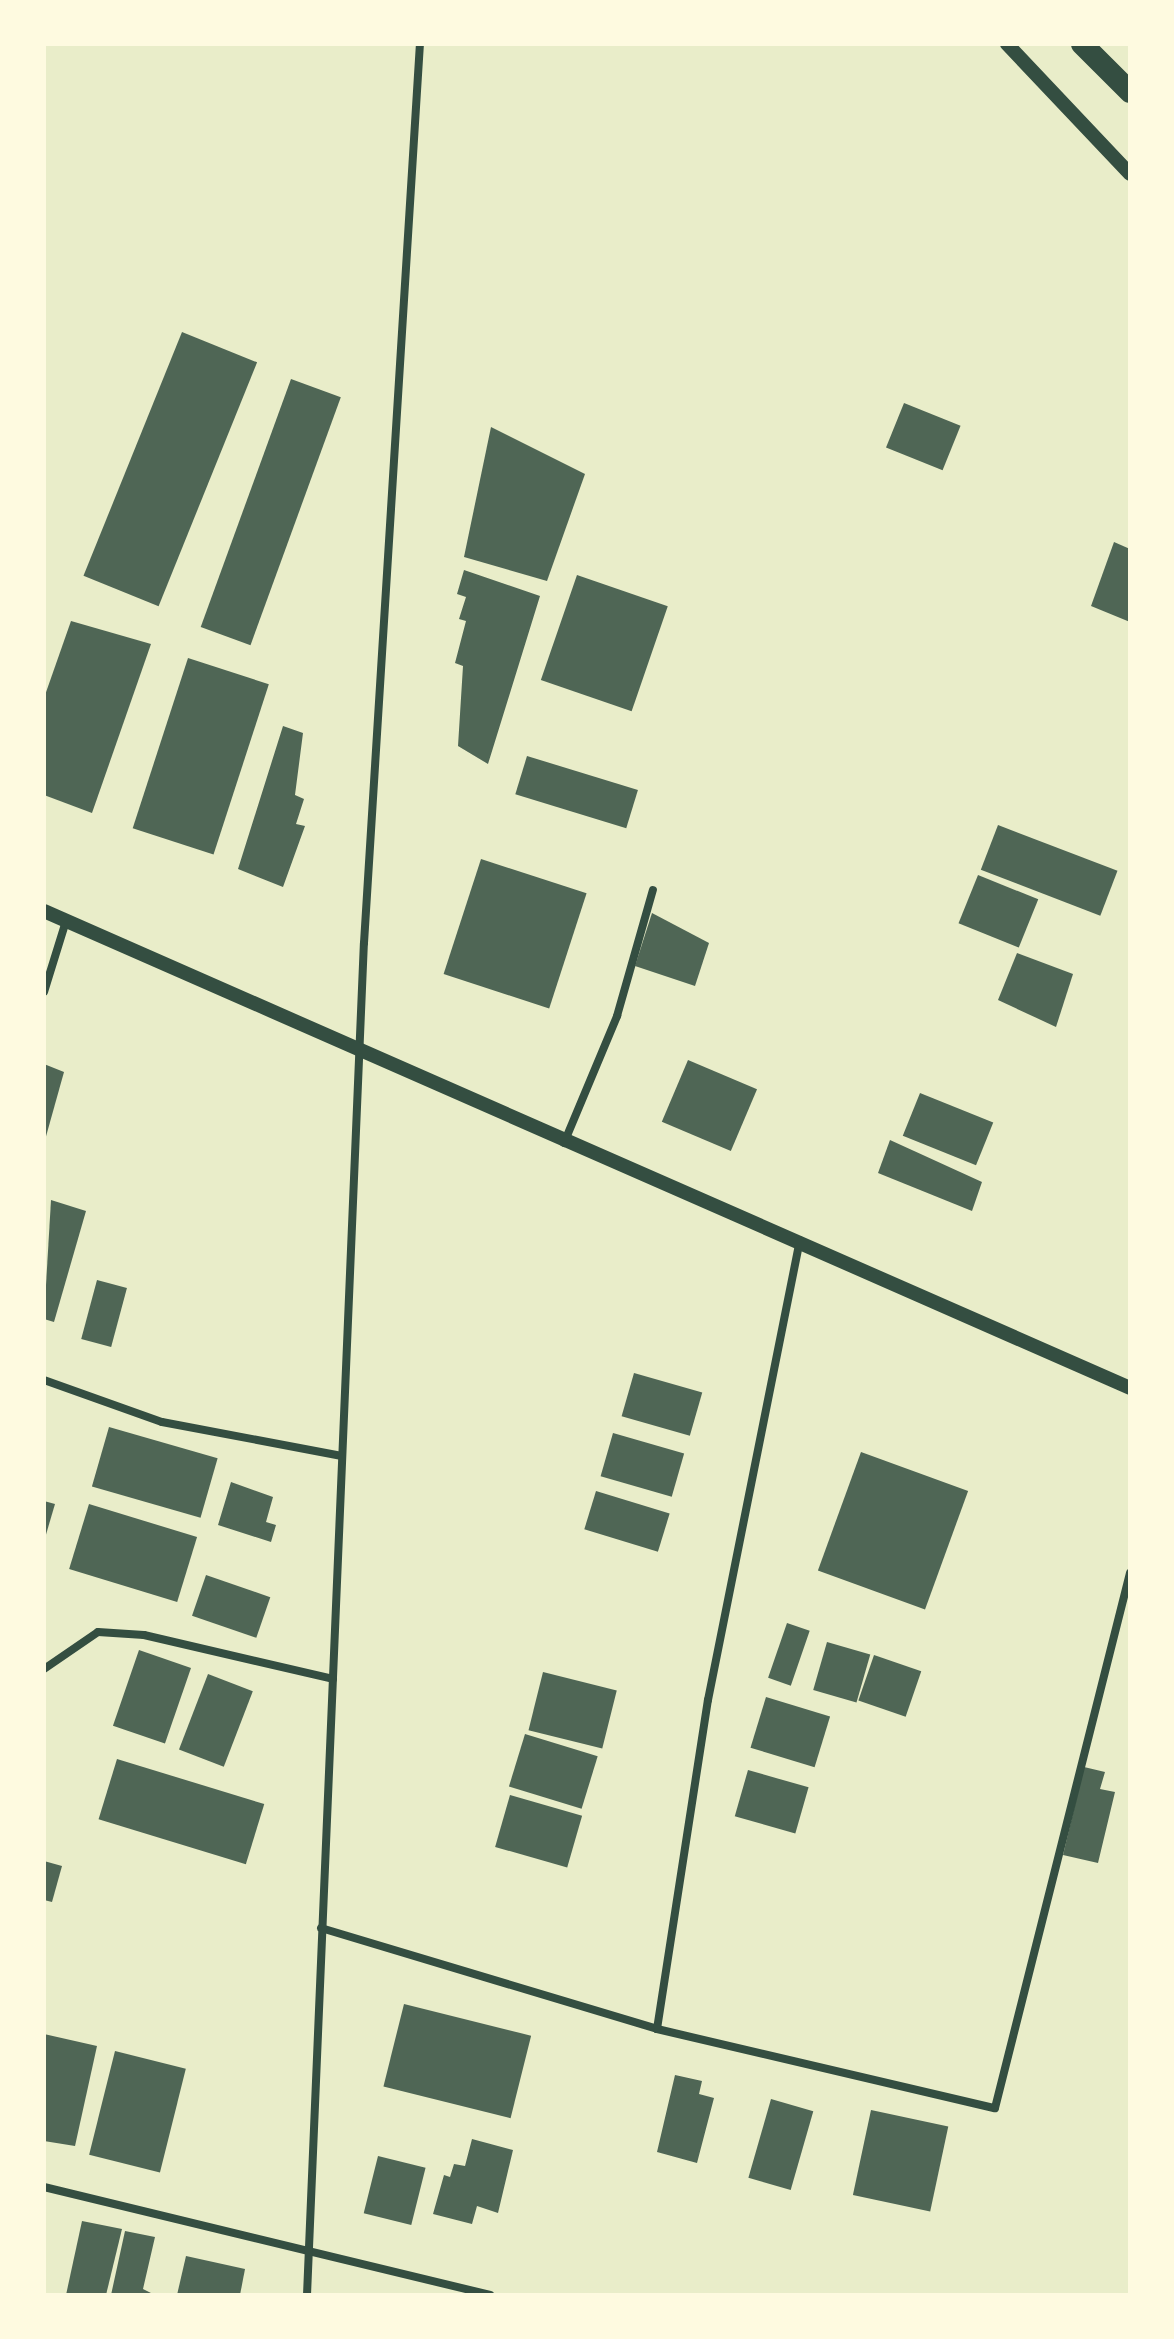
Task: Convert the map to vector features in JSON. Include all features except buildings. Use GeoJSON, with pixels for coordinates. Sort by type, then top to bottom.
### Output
{"type":"FeatureCollection","features":[{"type":"Feature","properties":{"kind":"highway"},"geometry":{"type":"LineString","coordinates":[[1082,44],[1130,92]]}},
{"type":"Feature","properties":{"kind":"street"},"geometry":{"type":"LineString","coordinates":[[307,2295],[360,1044],[420,44]]}},
{"type":"Feature","properties":{"kind":"street"},"geometry":{"type":"LineString","coordinates":[[1007,44],[1130,174]]}},
{"type":"Feature","properties":{"kind":"street"},"geometry":{"type":"LineString","coordinates":[[564,1144],[612,1028],[653,890]]}},
{"type":"Feature","properties":{"kind":"street"},"geometry":{"type":"LineString","coordinates":[[44,911],[360,1044],[564,1144],[800,1240],[1130,1388]]}},
{"type":"Feature","properties":{"kind":"street"},"geometry":{"type":"LineString","coordinates":[[44,992],[66,921]]}},
{"type":"Feature","properties":{"kind":"street"},"geometry":{"type":"LineString","coordinates":[[657,2029],[708,1700],[800,1240]]}},
{"type":"Feature","properties":{"kind":"street"},"geometry":{"type":"LineString","coordinates":[[44,1380],[162,1422],[342,1456]]}},
{"type":"Feature","properties":{"kind":"street"},"geometry":{"type":"LineString","coordinates":[[321,1928],[657,2029],[995,2108],[1130,1573]]}},
{"type":"Feature","properties":{"kind":"street"},"geometry":{"type":"LineString","coordinates":[[44,1669],[98,1632],[144,1635],[333,1679]]}},
{"type":"Feature","properties":{"kind":"street"},"geometry":{"type":"LineString","coordinates":[[44,2187],[490,2295]]}}]}
